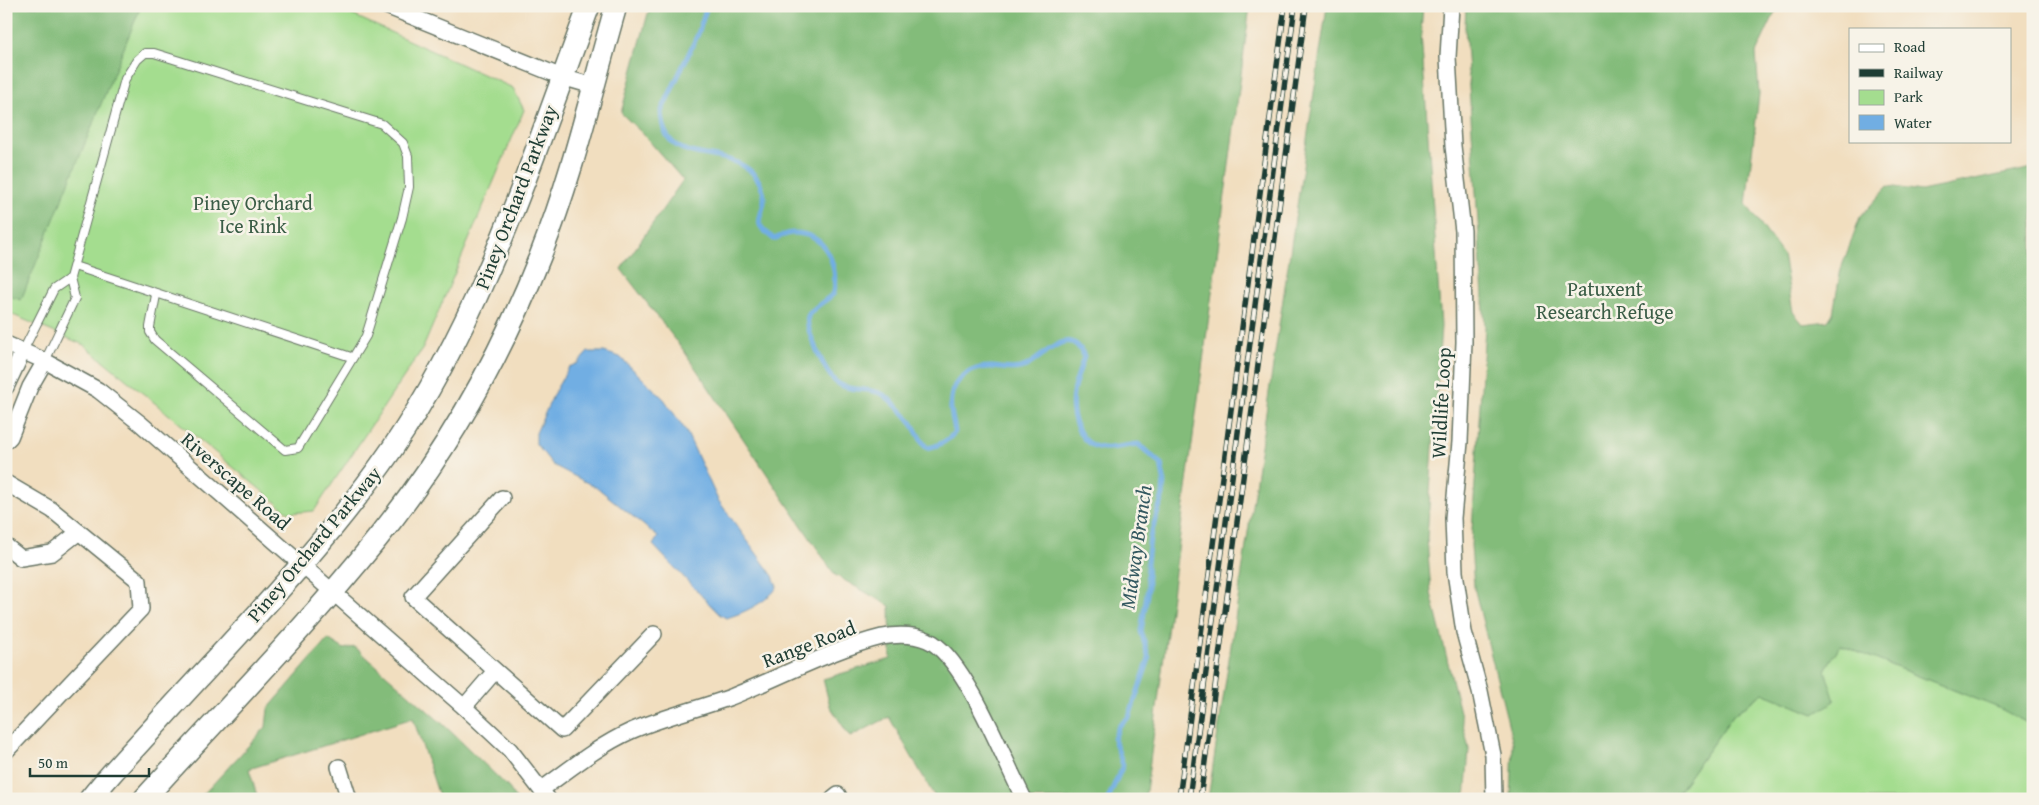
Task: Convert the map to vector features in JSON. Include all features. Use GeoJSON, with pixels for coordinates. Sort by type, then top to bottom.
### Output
{"type":"FeatureCollection","features":[{"type":"Feature","properties":{"kind":"street"},"geometry":{"type":"LineString","coordinates":[[386,6],[562,77],[593,86]]}},
{"type":"Feature","properties":{"kind":"street","name":"Piney Orchard Parkway"},"geometry":{"type":"LineString","coordinates":[[90,799],[346,513],[392,448],[456,343],[496,255],[588,6]]}},
{"type":"Feature","properties":{"kind":"street","name":"Piney Orchard Parkway"},"geometry":{"type":"LineString","coordinates":[[144,799],[333,592],[378,538],[424,475],[468,405],[513,319],[541,254],[566,183],[616,6]]}},
{"type":"Feature","properties":{"kind":"street","name":"Wildlife Loop"},"geometry":{"type":"LineString","coordinates":[[1451,6],[1448,57],[1453,146],[1464,231],[1464,342],[1460,442],[1453,518],[1456,572],[1464,632],[1480,691],[1493,755],[1494,799]]}},
{"type":"Feature","properties":{"kind":"street","name":"Riverscape Road"},"geometry":{"type":"LineString","coordinates":[[6,344],[45,361],[98,390],[140,424],[464,707],[510,750],[545,794]]}},
{"type":"Feature","properties":{"kind":"street"},"geometry":{"type":"LineString","coordinates":[[6,388],[23,351]]}},
{"type":"Feature","properties":{"kind":"street"},"geometry":{"type":"LineString","coordinates":[[6,441],[10,437],[30,387],[45,361]]}},
{"type":"Feature","properties":{"kind":"street"},"geometry":{"type":"LineString","coordinates":[[6,483],[52,510],[140,581],[141,609],[6,751]]}},
{"type":"Feature","properties":{"kind":"street"},"geometry":{"type":"LineString","coordinates":[[502,498],[412,597],[562,730],[654,634]]}},
{"type":"Feature","properties":{"kind":"street"},"geometry":{"type":"LineString","coordinates":[[6,546],[21,558],[52,553],[79,532]]}},
{"type":"Feature","properties":{"kind":"street","name":"Range Road"},"geometry":{"type":"LineString","coordinates":[[545,794],[596,750],[630,732],[729,697],[851,648],[883,637],[908,634],[933,643],[951,660],[972,692],[1024,799]]}},
{"type":"Feature","properties":{"kind":"street"},"geometry":{"type":"LineString","coordinates":[[464,707],[496,671]]}},
{"type":"Feature","properties":{"kind":"street"},"geometry":{"type":"LineString","coordinates":[[339,767],[349,799]]}},
{"type":"Feature","properties":{"kind":"street"},"geometry":{"type":"LineString","coordinates":[[833,799],[838,795],[840,799]]}},
{"type":"Feature","properties":{"kind":"lane"},"geometry":{"type":"LineString","coordinates":[[45,361],[75,298],[70,278],[125,79],[137,60],[145,53],[154,53],[382,124],[403,144],[408,156],[409,186],[402,218],[366,336],[298,448],[285,450],[156,340],[150,332],[156,295]]}},
{"type":"Feature","properties":{"kind":"lane"},"geometry":{"type":"LineString","coordinates":[[74,266],[156,295],[351,358]]}},
{"type":"Feature","properties":{"kind":"lane"},"geometry":{"type":"LineString","coordinates":[[23,351],[54,289],[70,278]]}},
{"type":"Feature","properties":{"kind":"green space","name":"Piney Orchard Ice Rink"},"geometry":{"type":"Polygon","coordinates":[[[6,6],[333,6],[513,88],[524,110],[423,348],[314,511],[289,513],[84,345],[6,312],[6,6]]]}},
{"type":"Feature","properties":{"kind":"green space"},"geometry":{"type":"Polygon","coordinates":[[[6,6],[141,6],[21,300],[6,295],[6,6]]]}},
{"type":"Feature","properties":{"kind":"green space"},"geometry":{"type":"Polygon","coordinates":[[[650,6],[1250,6],[1145,799],[936,799],[889,717],[850,737],[830,706],[823,679],[891,659],[890,606],[835,575],[684,351],[621,269],[683,180],[643,134],[621,113],[650,6]]]}},
{"type":"Feature","properties":{"kind":"green space"},"geometry":{"type":"Polygon","coordinates":[[[1327,6],[1423,6],[1421,33],[1441,326],[1427,538],[1431,593],[1469,749],[1465,799],[1208,799],[1327,6]]]}},
{"type":"Feature","properties":{"kind":"green space","name":"Patuxent Research Refuge"},"geometry":{"type":"Polygon","coordinates":[[[1466,6],[1778,6],[1756,53],[1759,94],[1746,204],[1783,255],[1793,312],[1803,324],[1828,321],[1833,313],[1841,269],[1860,217],[1888,186],[1921,191],[2033,168],[2033,726],[1999,708],[1840,645],[1825,670],[1835,701],[1814,714],[1763,693],[1734,714],[1673,799],[1511,799],[1513,743],[1474,587],[1471,545],[1485,327],[1465,27],[1466,6]]]}},
{"type":"Feature","properties":{"kind":"green space"},"geometry":{"type":"Polygon","coordinates":[[[328,639],[344,649],[355,647],[445,726],[509,788],[516,799],[440,799],[413,718],[249,769],[258,799],[199,799],[266,727],[268,709],[328,639]]]}},
{"type":"Feature","properties":{"kind":"green space"},"geometry":{"type":"Polygon","coordinates":[[[1840,645],[1999,708],[2033,726],[2033,799],[1673,799],[1734,714],[1763,693],[1814,714],[1825,670],[1840,645]]]}},
{"type":"Feature","properties":{"kind":"water"},"geometry":{"type":"Polygon","coordinates":[[[588,352],[604,352],[620,357],[664,399],[686,431],[718,500],[773,576],[777,587],[762,602],[726,618],[719,614],[653,545],[658,537],[599,489],[553,465],[536,444],[536,433],[555,391],[569,367],[578,363],[588,352]]]}},
{"type":"Feature","properties":{"kind":"waterway","name":"Midway Branch"},"geometry":{"type":"LineString","coordinates":[[707,6],[698,34],[661,112],[664,130],[671,141],[681,148],[735,162],[752,172],[759,181],[764,196],[759,220],[760,225],[774,239],[791,233],[805,234],[814,238],[828,252],[834,272],[834,293],[810,313],[808,322],[812,340],[827,370],[836,382],[847,387],[878,392],[884,395],[913,425],[927,448],[943,443],[955,432],[951,411],[951,398],[956,385],[965,375],[985,367],[1022,368],[1056,345],[1072,342],[1078,346],[1084,356],[1074,388],[1072,402],[1075,420],[1082,436],[1087,442],[1103,448],[1138,444],[1161,464],[1164,479],[1163,495],[1150,537],[1147,563],[1148,588],[1141,631],[1149,659],[1129,717],[1119,726],[1114,739],[1123,765],[1108,799]]}},
{"type":"Feature","properties":{"kind":"railway"},"geometry":{"type":"LineString","coordinates":[[1179,799],[1285,6]]}},
{"type":"Feature","properties":{"kind":"railway"},"geometry":{"type":"LineString","coordinates":[[1189,799],[1295,6]]}},
{"type":"Feature","properties":{"kind":"railway"},"geometry":{"type":"LineString","coordinates":[[1200,799],[1306,6]]}}]}
